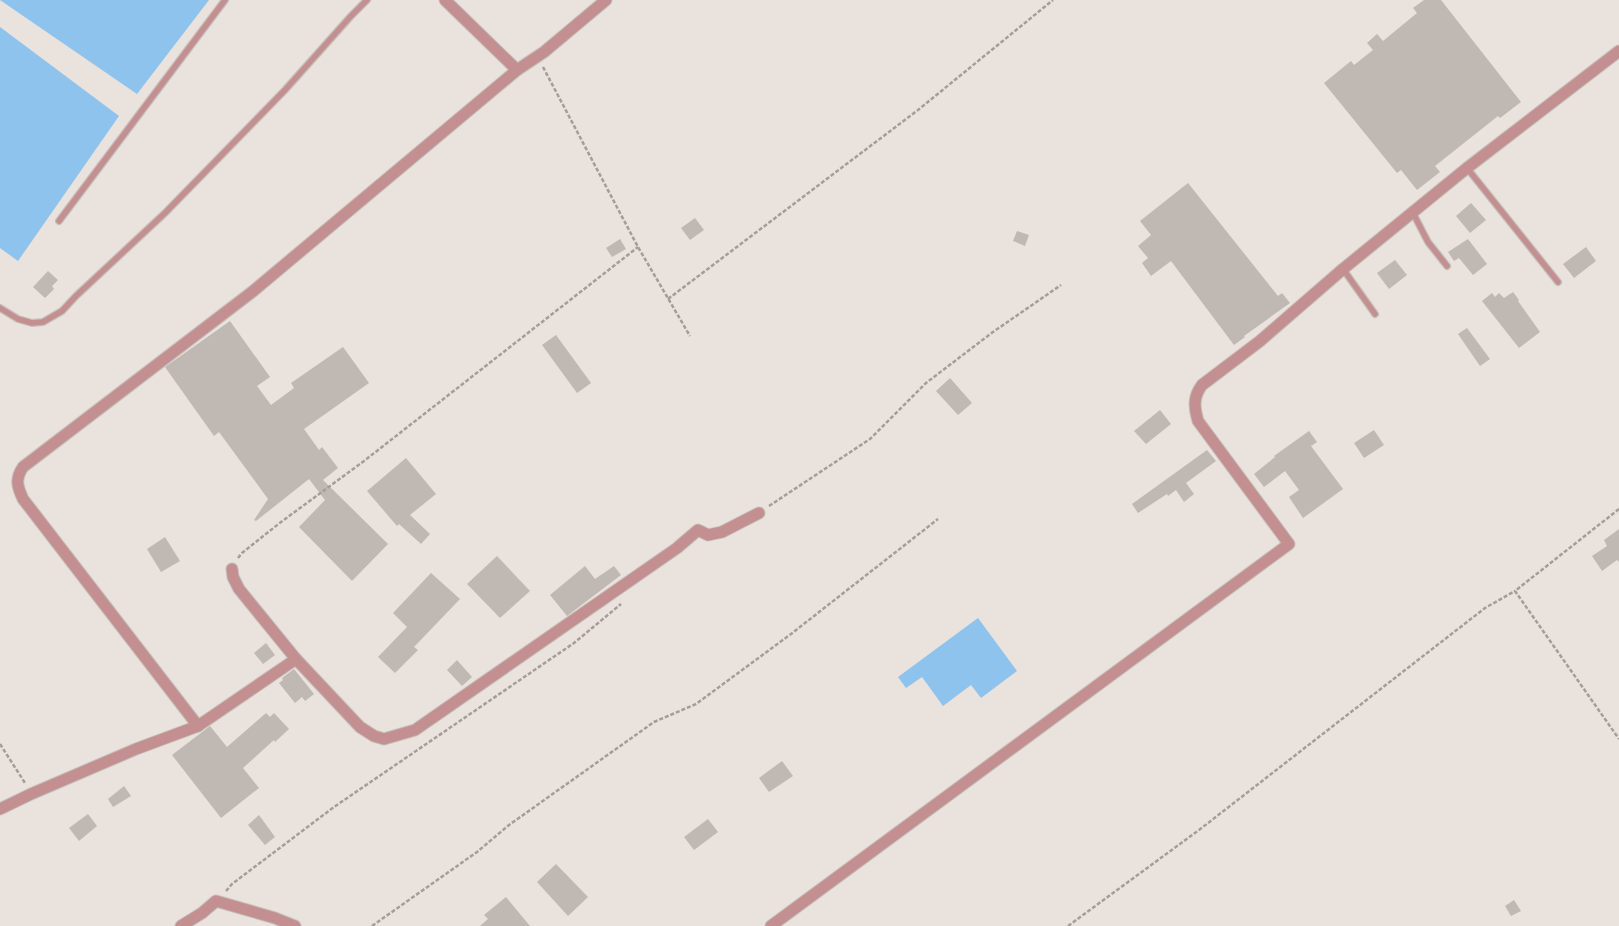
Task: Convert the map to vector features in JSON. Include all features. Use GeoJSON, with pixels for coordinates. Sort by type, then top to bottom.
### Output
{"type":"FeatureCollection","features":[{"type":"Feature","properties":{"kind":"street"},"geometry":{"type":"LineString","coordinates":[[446,0],[517,70]]}},
{"type":"Feature","properties":{"kind":"street"},"geometry":{"type":"LineString","coordinates":[[198,726],[23,499],[16,480],[19,472],[23,467],[252,292],[517,70],[536,57],[606,0]]}},
{"type":"Feature","properties":{"kind":"street"},"geometry":{"type":"LineString","coordinates":[[771,926],[1289,544],[1198,421],[1195,412],[1196,393],[1202,385],[1260,341],[1343,270],[1467,168],[1619,51]]}},
{"type":"Feature","properties":{"kind":"street"},"geometry":{"type":"LineString","coordinates":[[232,569],[233,577],[239,589],[296,659],[360,727],[374,736],[384,739],[415,730],[677,548],[698,530],[708,534],[722,532],[759,513]]}},
{"type":"Feature","properties":{"kind":"street"},"geometry":{"type":"LineString","coordinates":[[0,809],[136,748],[198,726],[296,659]]}},
{"type":"Feature","properties":{"kind":"street"},"geometry":{"type":"LineString","coordinates":[[181,926],[202,913],[216,901],[275,918],[295,926]]}},
{"type":"Feature","properties":{"kind":"lane"},"geometry":{"type":"LineString","coordinates":[[59,221],[225,0]]}},
{"type":"Feature","properties":{"kind":"lane"},"geometry":{"type":"LineString","coordinates":[[0,308],[18,319],[32,323],[43,322],[62,311],[76,296],[171,208],[285,90],[367,0]]}},
{"type":"Feature","properties":{"kind":"lane"},"geometry":{"type":"LineString","coordinates":[[1467,168],[1558,282]]}},
{"type":"Feature","properties":{"kind":"lane"},"geometry":{"type":"LineString","coordinates":[[1413,213],[1428,242],[1447,266]]}},
{"type":"Feature","properties":{"kind":"lane"},"geometry":{"type":"LineString","coordinates":[[1343,270],[1376,314]]}},
{"type":"Feature","properties":{"kind":"path"},"geometry":{"type":"LineString","coordinates":[[668,299],[918,110],[1053,0]]}},
{"type":"Feature","properties":{"kind":"path"},"geometry":{"type":"LineString","coordinates":[[536,57],[543,66],[638,247],[690,336]]}},
{"type":"Feature","properties":{"kind":"path"},"geometry":{"type":"LineString","coordinates":[[232,569],[242,553],[252,545],[364,461],[638,247]]}},
{"type":"Feature","properties":{"kind":"path"},"geometry":{"type":"LineString","coordinates":[[759,513],[870,439],[926,383],[993,332],[1061,285]]}},
{"type":"Feature","properties":{"kind":"path"},"geometry":{"type":"LineString","coordinates":[[1068,926],[1199,830],[1485,608],[1515,591],[1619,508]]}},
{"type":"Feature","properties":{"kind":"path"},"geometry":{"type":"LineString","coordinates":[[372,926],[477,852],[509,825],[654,722],[696,704],[791,634],[938,519]]}},
{"type":"Feature","properties":{"kind":"path"},"geometry":{"type":"LineString","coordinates":[[1515,591],[1619,739]]}},
{"type":"Feature","properties":{"kind":"path"},"geometry":{"type":"LineString","coordinates":[[216,901],[232,884],[334,807],[574,643],[626,600]]}},
{"type":"Feature","properties":{"kind":"path"},"geometry":{"type":"LineString","coordinates":[[0,744],[32,794]]}},
{"type":"Feature","properties":{"kind":"water"},"geometry":{"type":"Polygon","coordinates":[[[0,0],[209,0],[137,94],[0,0]]]}},
{"type":"Feature","properties":{"kind":"water"},"geometry":{"type":"Polygon","coordinates":[[[0,27],[119,116],[18,261],[0,248],[0,27]]]}},
{"type":"Feature","properties":{"kind":"water"},"geometry":{"type":"Polygon","coordinates":[[[978,618],[1017,671],[981,698],[971,685],[943,706],[922,677],[906,688],[898,677],[978,618]]]}},
{"type":"Feature","properties":{"kind":"building"},"geometry":{"type":"Polygon","coordinates":[[[1424,0],[1441,0],[1521,102],[1500,118],[1498,116],[1435,166],[1440,172],[1417,190],[1401,170],[1397,173],[1324,83],[1351,61],[1354,65],[1373,50],[1367,43],[1377,34],[1383,41],[1417,13],[1413,8],[1424,0]]]}},
{"type":"Feature","properties":{"kind":"building"},"geometry":{"type":"Polygon","coordinates":[[[1188,183],[1278,296],[1282,293],[1290,303],[1234,345],[1171,261],[1151,276],[1142,263],[1148,258],[1138,246],[1151,235],[1140,221],[1188,183]]]}},
{"type":"Feature","properties":{"kind":"building"},"geometry":{"type":"Polygon","coordinates":[[[1471,203],[1486,220],[1470,233],[1456,216],[1471,203]]]}},
{"type":"Feature","properties":{"kind":"building"},"geometry":{"type":"Polygon","coordinates":[[[695,218],[704,230],[690,240],[681,228],[695,218]]]}},
{"type":"Feature","properties":{"kind":"building"},"geometry":{"type":"Polygon","coordinates":[[[1017,231],[1029,235],[1025,246],[1013,241],[1017,231]]]}},
{"type":"Feature","properties":{"kind":"building"},"geometry":{"type":"Polygon","coordinates":[[[620,239],[626,249],[612,257],[606,248],[620,239]]]}},
{"type":"Feature","properties":{"kind":"building"},"geometry":{"type":"Polygon","coordinates":[[[1468,239],[1487,264],[1473,275],[1459,258],[1454,261],[1448,252],[1468,239]]]}},
{"type":"Feature","properties":{"kind":"building"},"geometry":{"type":"Polygon","coordinates":[[[1586,247],[1596,261],[1574,278],[1563,264],[1586,247]]]}},
{"type":"Feature","properties":{"kind":"building"},"geometry":{"type":"Polygon","coordinates":[[[1395,260],[1407,275],[1389,289],[1377,273],[1395,260]]]}},
{"type":"Feature","properties":{"kind":"building"},"geometry":{"type":"Polygon","coordinates":[[[48,271],[58,280],[52,286],[54,289],[45,298],[33,287],[48,271]]]}},
{"type":"Feature","properties":{"kind":"building"},"geometry":{"type":"Polygon","coordinates":[[[1513,292],[1540,332],[1519,348],[1482,301],[1492,293],[1495,297],[1499,293],[1504,298],[1513,292]]]}},
{"type":"Feature","properties":{"kind":"building"},"geometry":{"type":"Polygon","coordinates":[[[230,321],[270,377],[257,386],[271,405],[294,388],[291,383],[343,347],[369,383],[304,429],[319,450],[322,447],[338,468],[323,480],[388,544],[352,581],[299,527],[325,500],[309,479],[256,521],[254,520],[268,499],[219,432],[214,436],[165,367],[230,321]]]}},
{"type":"Feature","properties":{"kind":"building"},"geometry":{"type":"Polygon","coordinates":[[[1467,328],[1490,359],[1480,366],[1458,334],[1467,328]]]}},
{"type":"Feature","properties":{"kind":"building"},"geometry":{"type":"Polygon","coordinates":[[[556,335],[591,383],[577,393],[542,345],[556,335]]]}},
{"type":"Feature","properties":{"kind":"building"},"geometry":{"type":"Polygon","coordinates":[[[950,378],[972,403],[958,415],[936,391],[950,378]]]}},
{"type":"Feature","properties":{"kind":"building"},"geometry":{"type":"Polygon","coordinates":[[[1160,410],[1171,424],[1146,444],[1134,431],[1160,410]]]}},
{"type":"Feature","properties":{"kind":"building"},"geometry":{"type":"Polygon","coordinates":[[[1374,430],[1384,445],[1364,458],[1354,443],[1374,430]]]}},
{"type":"Feature","properties":{"kind":"building"},"geometry":{"type":"Polygon","coordinates":[[[1309,431],[1317,442],[1311,446],[1343,489],[1303,518],[1289,497],[1299,490],[1285,471],[1264,487],[1254,474],[1275,457],[1274,456],[1309,431]]]}},
{"type":"Feature","properties":{"kind":"building"},"geometry":{"type":"Polygon","coordinates":[[[1207,450],[1216,461],[1186,483],[1194,494],[1184,502],[1176,490],[1168,496],[1167,494],[1138,513],[1132,504],[1207,450]]]}},
{"type":"Feature","properties":{"kind":"building"},"geometry":{"type":"Polygon","coordinates":[[[406,458],[436,494],[410,515],[430,534],[421,544],[399,524],[397,526],[367,491],[406,458]]]}},
{"type":"Feature","properties":{"kind":"building"},"geometry":{"type":"Polygon","coordinates":[[[1619,529],[1619,562],[1617,560],[1602,571],[1592,556],[1607,546],[1604,540],[1619,529]]]}},
{"type":"Feature","properties":{"kind":"building"},"geometry":{"type":"Polygon","coordinates":[[[165,537],[180,561],[161,572],[147,549],[165,537]]]}},
{"type":"Feature","properties":{"kind":"building"},"geometry":{"type":"Polygon","coordinates":[[[497,556],[530,591],[500,618],[467,584],[497,556]]]}},
{"type":"Feature","properties":{"kind":"building"},"geometry":{"type":"Polygon","coordinates":[[[585,566],[595,579],[614,566],[621,575],[567,616],[550,595],[585,566]]]}},
{"type":"Feature","properties":{"kind":"building"},"geometry":{"type":"Polygon","coordinates":[[[431,573],[460,599],[414,647],[418,650],[395,673],[378,657],[407,627],[393,613],[431,573]]]}},
{"type":"Feature","properties":{"kind":"building"},"geometry":{"type":"Polygon","coordinates":[[[266,643],[275,655],[263,664],[254,653],[266,643]]]}},
{"type":"Feature","properties":{"kind":"building"},"geometry":{"type":"Polygon","coordinates":[[[457,660],[472,677],[462,686],[447,670],[457,660]]]}},
{"type":"Feature","properties":{"kind":"building"},"geometry":{"type":"Polygon","coordinates":[[[294,669],[314,694],[305,701],[302,697],[295,703],[279,683],[283,680],[282,678],[294,669]]]}},
{"type":"Feature","properties":{"kind":"building"},"geometry":{"type":"Polygon","coordinates":[[[266,713],[270,717],[274,713],[289,729],[275,742],[274,740],[243,768],[259,788],[221,818],[172,755],[210,726],[227,747],[266,713]]]}},
{"type":"Feature","properties":{"kind":"building"},"geometry":{"type":"Polygon","coordinates":[[[782,761],[793,776],[769,792],[759,778],[782,761]]]}},
{"type":"Feature","properties":{"kind":"building"},"geometry":{"type":"Polygon","coordinates":[[[124,786],[131,796],[113,807],[108,799],[124,786]]]}},
{"type":"Feature","properties":{"kind":"building"},"geometry":{"type":"Polygon","coordinates":[[[88,814],[97,826],[79,841],[69,828],[88,814]]]}},
{"type":"Feature","properties":{"kind":"building"},"geometry":{"type":"Polygon","coordinates":[[[259,815],[275,837],[265,845],[248,825],[259,815]]]}},
{"type":"Feature","properties":{"kind":"building"},"geometry":{"type":"Polygon","coordinates":[[[708,819],[718,832],[694,850],[684,837],[708,819]]]}},
{"type":"Feature","properties":{"kind":"building"},"geometry":{"type":"Polygon","coordinates":[[[556,864],[588,897],[568,916],[537,882],[556,864]]]}},
{"type":"Feature","properties":{"kind":"building"},"geometry":{"type":"Polygon","coordinates":[[[506,897],[530,926],[480,926],[488,919],[484,915],[506,897]]]}},
{"type":"Feature","properties":{"kind":"building"},"geometry":{"type":"Polygon","coordinates":[[[1514,900],[1521,911],[1511,916],[1505,906],[1514,900]]]}}]}
